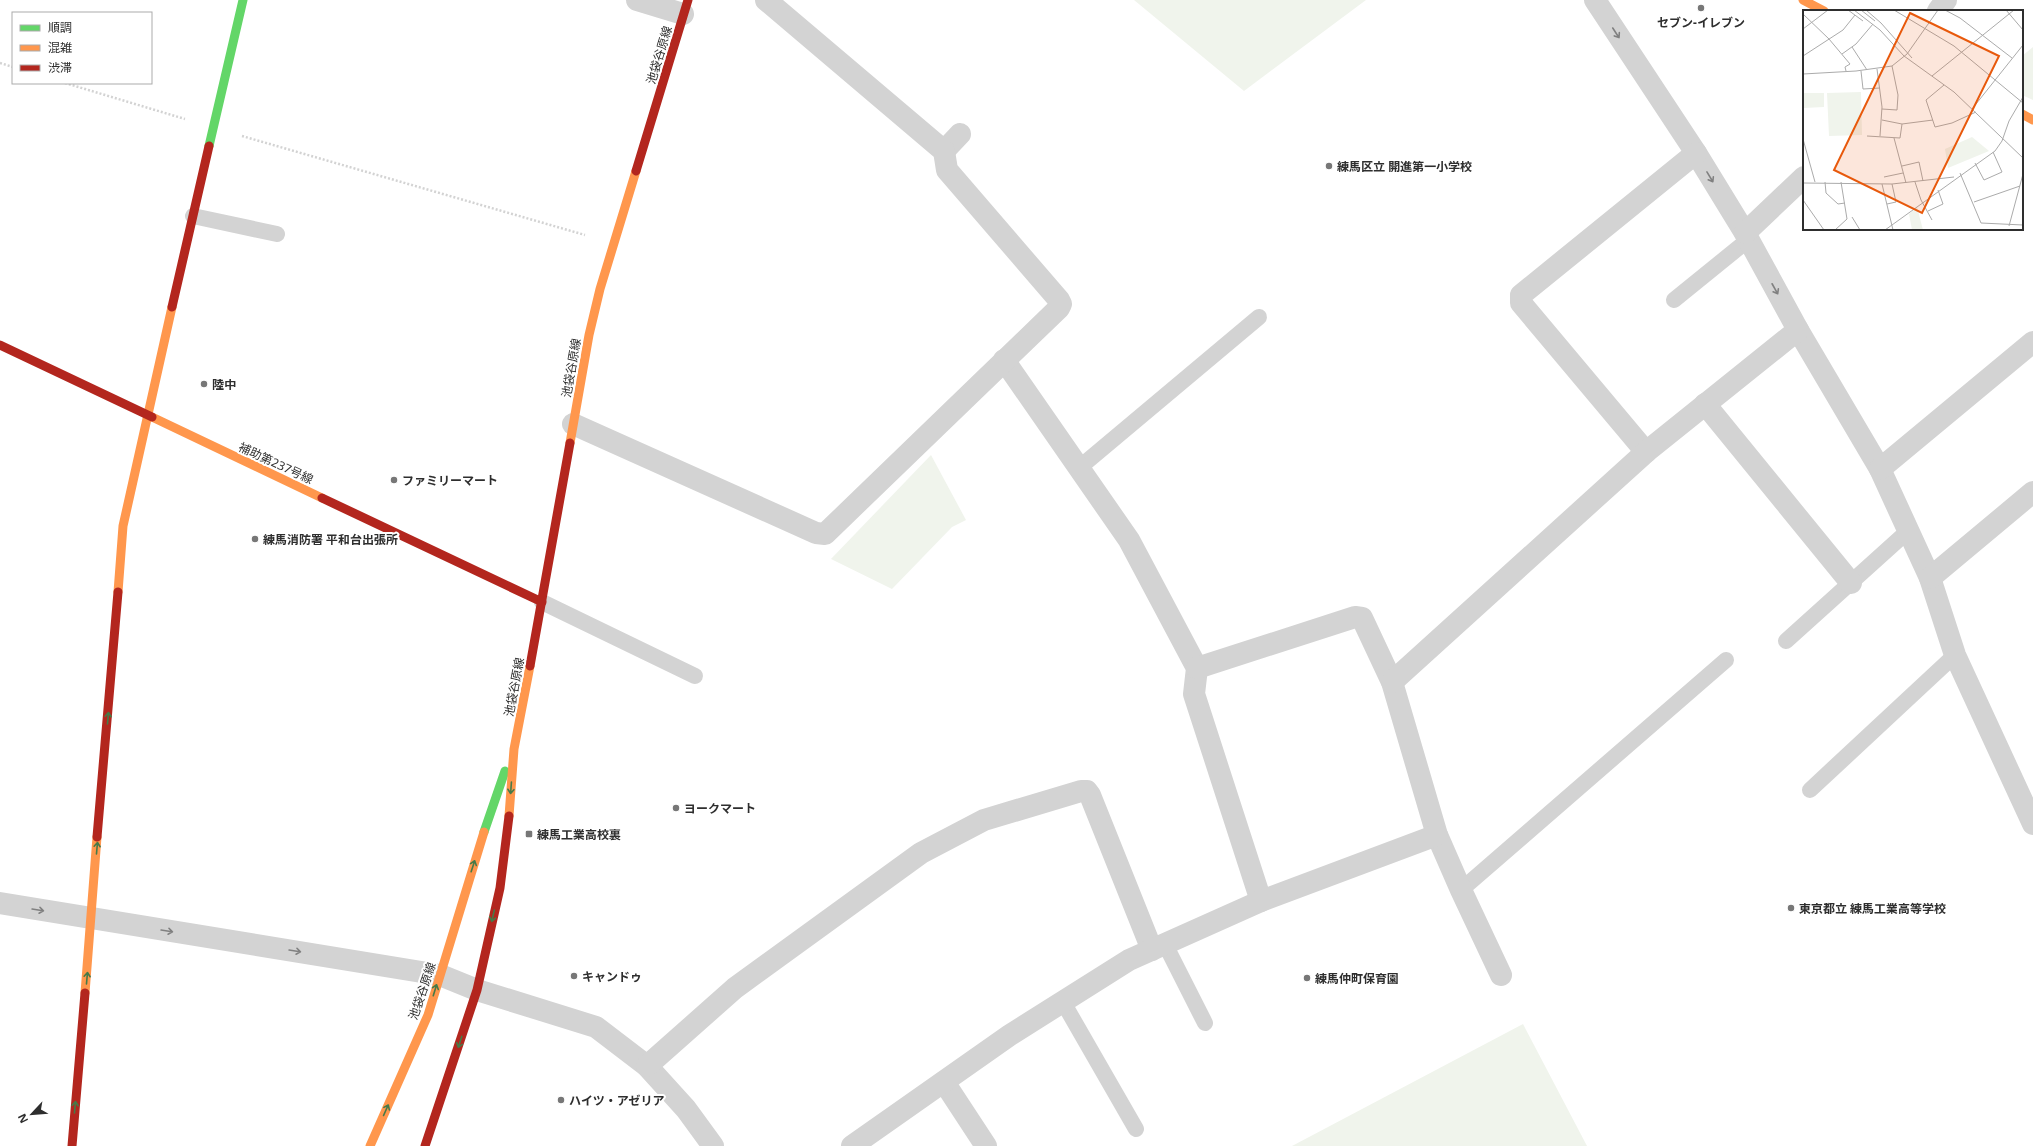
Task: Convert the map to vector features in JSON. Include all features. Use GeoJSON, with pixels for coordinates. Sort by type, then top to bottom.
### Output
{"type":"FeatureCollection","features":[{"type":"Feature","properties":{"kind":"street"},"geometry":{"type":"LineString","coordinates":[[72,1146],[92,919],[123,526],[147,414],[244,0]]}},
{"type":"Feature","properties":{"kind":"street"},"geometry":{"type":"LineString","coordinates":[[637,0],[686,7]]}},
{"type":"Feature","properties":{"kind":"street"},"geometry":{"type":"LineString","coordinates":[[573,424],[816,533],[826,534],[1059,308],[1061,304],[947,170],[944,151],[766,0]]}},
{"type":"Feature","properties":{"kind":"street"},"geometry":{"type":"LineString","coordinates":[[1595,0],[1696,153],[1880,469],[1930,578],[1955,655],[2033,824]]}},
{"type":"Feature","properties":{"kind":"street"},"geometry":{"type":"LineString","coordinates":[[1803,0],[1822,10]]}},
{"type":"Feature","properties":{"kind":"street"},"geometry":{"type":"LineString","coordinates":[[1939,10],[1946,0]]}},
{"type":"Feature","properties":{"kind":"street","name":"池袋谷原線"},"geometry":{"type":"LineString","coordinates":[[427,1142],[477,990],[500,888],[510,809],[514,749],[542,602],[589,335],[600,289],[686,7]]}},
{"type":"Feature","properties":{"kind":"street"},"geometry":{"type":"LineString","coordinates":[[2023,115],[2033,120]]}},
{"type":"Feature","properties":{"kind":"street"},"geometry":{"type":"LineString","coordinates":[[944,151],[960,134]]}},
{"type":"Feature","properties":{"kind":"street"},"geometry":{"type":"LineString","coordinates":[[1646,452],[1521,303],[1520,298],[1521,295],[1696,153]]}},
{"type":"Feature","properties":{"kind":"street"},"geometry":{"type":"LineString","coordinates":[[1746,237],[1803,178]]}},
{"type":"Feature","properties":{"kind":"street"},"geometry":{"type":"LineString","coordinates":[[1392,682],[1646,452],[1798,330]]}},
{"type":"Feature","properties":{"kind":"street"},"geometry":{"type":"LineString","coordinates":[[1880,469],[2033,342]]}},
{"type":"Feature","properties":{"kind":"street","name":"補助第237号線"},"geometry":{"type":"LineString","coordinates":[[0,345],[542,602]]}},
{"type":"Feature","properties":{"kind":"street"},"geometry":{"type":"LineString","coordinates":[[1004,360],[1129,540],[1197,668],[1194,694],[1261,902]]}},
{"type":"Feature","properties":{"kind":"street"},"geometry":{"type":"LineString","coordinates":[[1705,404],[1851,582]]}},
{"type":"Feature","properties":{"kind":"street"},"geometry":{"type":"LineString","coordinates":[[1930,578],[2033,492]]}},
{"type":"Feature","properties":{"kind":"street"},"geometry":{"type":"LineString","coordinates":[[1197,668],[1355,617],[1362,618],[1392,682],[1437,835],[1460,890],[1501,975]]}},
{"type":"Feature","properties":{"kind":"street","name":"池袋谷原線"},"geometry":{"type":"LineString","coordinates":[[370,1146],[428,1015],[486,824],[514,749]]}},
{"type":"Feature","properties":{"kind":"street"},"geometry":{"type":"LineString","coordinates":[[647,1066],[735,988],[922,853],[984,820],[1081,790],[1087,791],[1090,795],[1158,947]]}},
{"type":"Feature","properties":{"kind":"street"},"geometry":{"type":"LineString","coordinates":[[852,1146],[1010,1034],[1129,960],[1261,902],[1437,835]]}},
{"type":"Feature","properties":{"kind":"street"},"geometry":{"type":"LineString","coordinates":[[0,903],[440,975],[477,990],[596,1027],[647,1066],[686,1109],[712,1146]]}},
{"type":"Feature","properties":{"kind":"street"},"geometry":{"type":"LineString","coordinates":[[944,1082],[986,1146]]}},
{"type":"Feature","properties":{"kind":"lane"},"geometry":{"type":"LineString","coordinates":[[193,216],[277,234]]}},
{"type":"Feature","properties":{"kind":"lane"},"geometry":{"type":"LineString","coordinates":[[1674,300],[1746,237]]}},
{"type":"Feature","properties":{"kind":"lane"},"geometry":{"type":"LineString","coordinates":[[1079,468],[1259,317]]}},
{"type":"Feature","properties":{"kind":"lane"},"geometry":{"type":"LineString","coordinates":[[1786,641],[1908,531]]}},
{"type":"Feature","properties":{"kind":"lane"},"geometry":{"type":"LineString","coordinates":[[542,602],[695,676]]}},
{"type":"Feature","properties":{"kind":"lane"},"geometry":{"type":"LineString","coordinates":[[1810,790],[1955,655]]}},
{"type":"Feature","properties":{"kind":"lane"},"geometry":{"type":"LineString","coordinates":[[1460,890],[1726,660]]}},
{"type":"Feature","properties":{"kind":"lane"},"geometry":{"type":"LineString","coordinates":[[1158,947],[1205,1023]]}},
{"type":"Feature","properties":{"kind":"lane"},"geometry":{"type":"LineString","coordinates":[[1062,1002],[1136,1129]]}},
{"type":"Feature","properties":{"kind":"path"},"geometry":{"type":"LineString","coordinates":[[0,63],[12,67]]}},
{"type":"Feature","properties":{"kind":"path"},"geometry":{"type":"LineString","coordinates":[[68,84],[214,128],[585,235]]}},
{"type":"Feature","properties":{"kind":"shaded area"},"geometry":{"type":"Polygon","coordinates":[[[1134,0],[1366,0],[1244,91],[1134,0]]]}},
{"type":"Feature","properties":{"kind":"shaded area"},"geometry":{"type":"Polygon","coordinates":[[[2033,47],[2033,100],[2023,95],[2023,55],[2033,47]]]}},
{"type":"Feature","properties":{"kind":"shaded area"},"geometry":{"type":"Polygon","coordinates":[[[931,455],[966,520],[952,527],[892,589],[831,559],[931,455]]]}},
{"type":"Feature","properties":{"kind":"shaded area"},"geometry":{"type":"Polygon","coordinates":[[[1523,1024],[1587,1146],[1292,1146],[1523,1024]]]}},
{"type":"Feature","properties":{"kind":"traffic: fast"},"geometry":{"type":"LineString","coordinates":[[209,146],[243,0]]}},
{"type":"Feature","properties":{"kind":"traffic: fast"},"geometry":{"type":"LineString","coordinates":[[484,832],[505,771]]}},
{"type":"Feature","properties":{"kind":"traffic: slow"},"geometry":{"type":"LineString","coordinates":[[1803,0],[1822,10]]}},
{"type":"Feature","properties":{"kind":"traffic: slow"},"geometry":{"type":"LineString","coordinates":[[2023,115],[2033,120]]}},
{"type":"Feature","properties":{"kind":"traffic: slow"},"geometry":{"type":"LineString","coordinates":[[570,443],[589,335],[600,289],[636,171]]}},
{"type":"Feature","properties":{"kind":"traffic: slow"},"geometry":{"type":"LineString","coordinates":[[118,592],[123,526],[172,307]]}},
{"type":"Feature","properties":{"kind":"traffic: slow"},"geometry":{"type":"LineString","coordinates":[[152,417],[322,498]]}},
{"type":"Feature","properties":{"kind":"traffic: slow"},"geometry":{"type":"LineString","coordinates":[[509,816],[514,749],[530,666]]}},
{"type":"Feature","properties":{"kind":"traffic: slow"},"geometry":{"type":"LineString","coordinates":[[370,1146],[428,1015],[484,832]]}},
{"type":"Feature","properties":{"kind":"traffic: slow"},"geometry":{"type":"LineString","coordinates":[[85,993],[97,837]]}},
{"type":"Feature","properties":{"kind":"traffic: jam"},"geometry":{"type":"LineString","coordinates":[[636,171],[688,0]]}},
{"type":"Feature","properties":{"kind":"traffic: jam"},"geometry":{"type":"LineString","coordinates":[[172,307],[209,146]]}},
{"type":"Feature","properties":{"kind":"traffic: jam"},"geometry":{"type":"LineString","coordinates":[[0,345],[152,417]]}},
{"type":"Feature","properties":{"kind":"traffic: jam"},"geometry":{"type":"LineString","coordinates":[[530,666],[570,443]]}},
{"type":"Feature","properties":{"kind":"traffic: jam"},"geometry":{"type":"LineString","coordinates":[[322,498],[542,602]]}},
{"type":"Feature","properties":{"kind":"traffic: jam"},"geometry":{"type":"LineString","coordinates":[[97,837],[118,592]]}},
{"type":"Feature","properties":{"kind":"traffic: jam"},"geometry":{"type":"LineString","coordinates":[[425,1146],[477,990],[500,888],[509,816]]}},
{"type":"Feature","properties":{"kind":"traffic: jam"},"geometry":{"type":"LineString","coordinates":[[72,1146],[85,993]]}},
{"type":"Feature","properties":{"kind":"place","name":"セブン-イレブン"},"geometry":{"type":"Point","coordinates":[1701,8]}},
{"type":"Feature","properties":{"kind":"place","name":"練馬区立 開進第一小学校"},"geometry":{"type":"Point","coordinates":[1329,166]}},
{"type":"Feature","properties":{"kind":"place","name":"陸中"},"geometry":{"type":"Point","coordinates":[204,384]}},
{"type":"Feature","properties":{"kind":"place","name":"ファミリーマート"},"geometry":{"type":"Point","coordinates":[394,480]}},
{"type":"Feature","properties":{"kind":"place","name":"練馬消防署 平和台出張所"},"geometry":{"type":"Point","coordinates":[255,539]}},
{"type":"Feature","properties":{"kind":"place","name":"ヨークマート"},"geometry":{"type":"Point","coordinates":[676,808]}},
{"type":"Feature","properties":{"kind":"place","name":"練馬工業高校裏"},"geometry":{"type":"Point","coordinates":[529,834]}},
{"type":"Feature","properties":{"kind":"place","name":"東京都立 練馬工業高等学校"},"geometry":{"type":"Point","coordinates":[1791,908]}},
{"type":"Feature","properties":{"kind":"place","name":"キャンドゥ"},"geometry":{"type":"Point","coordinates":[574,976]}},
{"type":"Feature","properties":{"kind":"place","name":"練馬仲町保育園"},"geometry":{"type":"Point","coordinates":[1307,978]}},
{"type":"Feature","properties":{"kind":"place","name":"ハイツ・アゼリア"},"geometry":{"type":"Point","coordinates":[561,1100]}}]}
